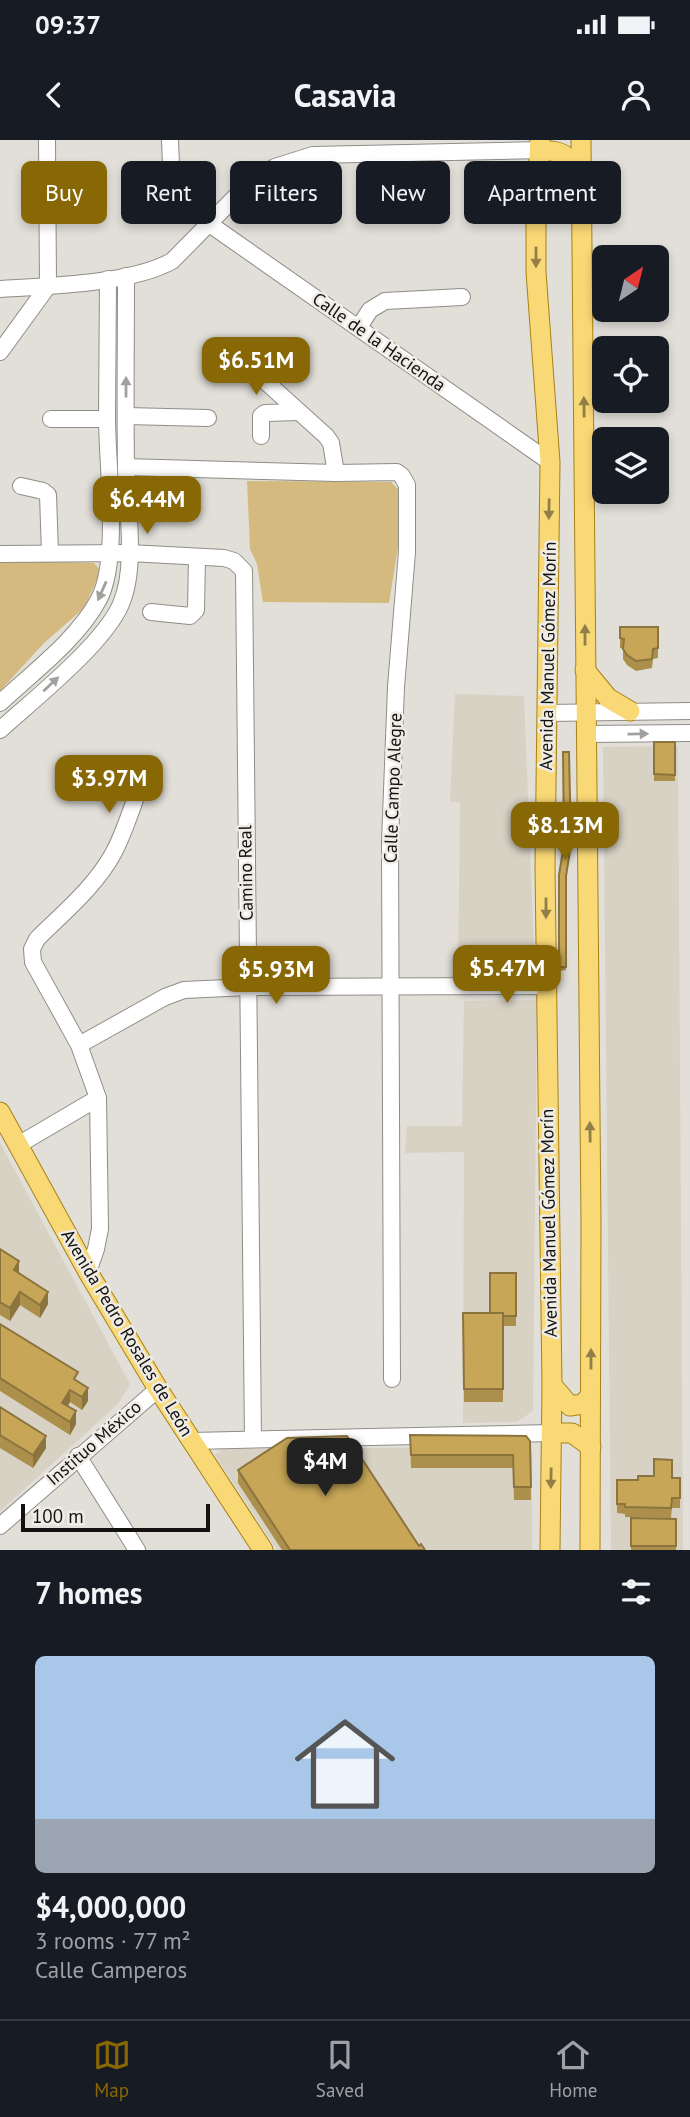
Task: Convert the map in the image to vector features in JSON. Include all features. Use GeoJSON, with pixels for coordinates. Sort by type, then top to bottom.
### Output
{"type":"FeatureCollection","features":[{"type":"Feature","properties":{"kind":"main road","name":"Avenida Manuel Gómez Morín"},"geometry":{"type":"LineString","coordinates":[[581,140],[581,161]]}},
{"type":"Feature","properties":{"kind":"main road","name":"Avenida Manuel Gómez Morín"},"geometry":{"type":"LineString","coordinates":[[541,145],[536,212],[536,272],[550,461],[546,986],[552,1385],[550,1550]]}},
{"type":"Feature","properties":{"kind":"main road"},"geometry":{"type":"LineString","coordinates":[[541,145],[567,156],[570,161]]}},
{"type":"Feature","properties":{"kind":"main road","name":"Avenida Manuel Gómez Morín"},"geometry":{"type":"LineString","coordinates":[[580,224],[591,1222],[590,1550]]}},
{"type":"Feature","properties":{"kind":"main road"},"geometry":{"type":"LineString","coordinates":[[585,670],[608,698],[630,711]]}},
{"type":"Feature","properties":{"kind":"main road","name":"Avenida Pedro Rosales de León"},"geometry":{"type":"LineString","coordinates":[[0,1111],[88,1272],[158,1389],[263,1550]]}},
{"type":"Feature","properties":{"kind":"main road"},"geometry":{"type":"LineString","coordinates":[[552,1385],[570,1406],[579,1406],[590,1396]]}},
{"type":"Feature","properties":{"kind":"main road"},"geometry":{"type":"LineString","coordinates":[[551,1433],[572,1433],[591,1447]]}},
{"type":"Feature","properties":{"kind":"street"},"geometry":{"type":"LineString","coordinates":[[0,352],[48,286],[47,140]]}},
{"type":"Feature","properties":{"kind":"street","name":"Calle de la Hacienda"},"geometry":{"type":"LineString","coordinates":[[170,140],[171,161]]}},
{"type":"Feature","properties":{"kind":"street"},"geometry":{"type":"LineString","coordinates":[[216,215],[263,173],[312,148],[541,145]]}},
{"type":"Feature","properties":{"kind":"street"},"geometry":{"type":"LineString","coordinates":[[0,289],[108,279],[160,268],[172,261],[207,224]]}},
{"type":"Feature","properties":{"kind":"street","name":"Calle de la Hacienda"},"geometry":{"type":"LineString","coordinates":[[209,224],[550,461]]}},
{"type":"Feature","properties":{"kind":"street"},"geometry":{"type":"LineString","coordinates":[[0,730],[61,675],[108,625],[121,604],[129,553],[126,276]]}},
{"type":"Feature","properties":{"kind":"street"},"geometry":{"type":"LineString","coordinates":[[0,704],[78,629],[90,615],[108,579],[108,279]]}},
{"type":"Feature","properties":{"kind":"street"},"geometry":{"type":"LineString","coordinates":[[359,327],[370,310],[385,301],[462,297]]}},
{"type":"Feature","properties":{"kind":"street"},"geometry":{"type":"LineString","coordinates":[[265,382],[330,440],[336,473]]}},
{"type":"Feature","properties":{"kind":"street"},"geometry":{"type":"LineString","coordinates":[[261,436],[261,416],[265,413],[299,412]]}},
{"type":"Feature","properties":{"kind":"street"},"geometry":{"type":"LineString","coordinates":[[126,416],[208,418]]}},
{"type":"Feature","properties":{"kind":"street"},"geometry":{"type":"LineString","coordinates":[[51,419],[107,419]]}},
{"type":"Feature","properties":{"kind":"street","name":"Calle Campo Alegre"},"geometry":{"type":"LineString","coordinates":[[126,467],[336,473],[397,472],[407,485],[407,552],[396,687],[391,829],[392,1379]]}},
{"type":"Feature","properties":{"kind":"street"},"geometry":{"type":"LineString","coordinates":[[22,486],[43,491],[48,495],[50,553]]}},
{"type":"Feature","properties":{"kind":"street","name":"Camino Real"},"geometry":{"type":"LineString","coordinates":[[0,554],[129,553],[197,557],[233,561],[244,571],[253,1439]]}},
{"type":"Feature","properties":{"kind":"street"},"geometry":{"type":"LineString","coordinates":[[151,612],[190,616],[194,614],[197,557]]}},
{"type":"Feature","properties":{"kind":"street"},"geometry":{"type":"LineString","coordinates":[[547,713],[690,711]]}},
{"type":"Feature","properties":{"kind":"street"},"geometry":{"type":"LineString","coordinates":[[586,734],[690,733]]}},
{"type":"Feature","properties":{"kind":"street"},"geometry":{"type":"LineString","coordinates":[[88,1272],[100,1229],[98,1098],[79,1045],[33,962],[32,949],[37,939],[91,885],[107,864],[140,786]]}},
{"type":"Feature","properties":{"kind":"street"},"geometry":{"type":"LineString","coordinates":[[79,1045],[172,993],[184,990],[248,987],[546,986]]}},
{"type":"Feature","properties":{"kind":"street"},"geometry":{"type":"LineString","coordinates":[[18,1145],[98,1098]]}},
{"type":"Feature","properties":{"kind":"street","name":"Instituo México"},"geometry":{"type":"LineString","coordinates":[[0,1526],[158,1389]]}},
{"type":"Feature","properties":{"kind":"street"},"geometry":{"type":"LineString","coordinates":[[192,1441],[551,1433]]}},
{"type":"Feature","properties":{"kind":"street"},"geometry":{"type":"LineString","coordinates":[[78,1456],[132,1548]]}},
{"type":"Feature","properties":{"kind":"shaded area"},"geometry":{"type":"Polygon","coordinates":[[[247,481],[391,482],[398,489],[401,529],[389,603],[263,602],[257,564],[250,549],[247,481]]]}},
{"type":"Feature","properties":{"kind":"shaded area"},"geometry":{"type":"Polygon","coordinates":[[[0,560],[94,563],[101,571],[84,608],[44,643],[0,691],[0,560]]]}},
{"type":"Feature","properties":{"kind":"shaded area"},"geometry":{"type":"Polygon","coordinates":[[[455,694],[524,696],[535,975],[458,974],[460,802],[450,802],[455,694]]]}},
{"type":"Feature","properties":{"kind":"shaded area"},"geometry":{"type":"Polygon","coordinates":[[[678,746],[683,1550],[611,1550],[603,747],[678,746]]]}},
{"type":"Feature","properties":{"kind":"shaded area"},"geometry":{"type":"Polygon","coordinates":[[[537,1000],[533,1411],[517,1422],[463,1423],[464,1152],[405,1153],[407,1126],[462,1126],[464,1001],[537,1000]]]}},
{"type":"Feature","properties":{"kind":"shaded area"},"geometry":{"type":"Polygon","coordinates":[[[0,1143],[130,1384],[118,1404],[0,1511],[0,1143]]]}},
{"type":"Feature","properties":{"kind":"shaded area"},"geometry":{"type":"Polygon","coordinates":[[[528,1447],[532,1453],[532,1550],[277,1550],[215,1455],[223,1449],[528,1447]]]}},
{"type":"Feature","properties":{"kind":"building"},"geometry":{"type":"Polygon","coordinates":[[[620,627],[658,627],[658,648],[653,649],[652,659],[636,661],[627,655],[623,649],[624,639],[620,638],[620,627]]]}},
{"type":"Feature","properties":{"kind":"building"},"geometry":{"type":"Polygon","coordinates":[[[654,742],[675,742],[675,775],[654,774],[654,742]]]}},
{"type":"Feature","properties":{"kind":"building"},"geometry":{"type":"Polygon","coordinates":[[[563,752],[569,752],[571,844],[566,876],[566,967],[559,967],[559,875],[564,844],[563,752]]]}},
{"type":"Feature","properties":{"kind":"building"},"geometry":{"type":"Polygon","coordinates":[[[0,1249],[19,1261],[14,1270],[48,1292],[40,1305],[20,1292],[10,1308],[0,1302],[0,1249]]]}},
{"type":"Feature","properties":{"kind":"building"},"geometry":{"type":"Polygon","coordinates":[[[490,1273],[516,1273],[516,1316],[490,1313],[490,1273]]]}},
{"type":"Feature","properties":{"kind":"building"},"geometry":{"type":"Polygon","coordinates":[[[463,1313],[503,1313],[503,1389],[464,1389],[463,1313]]]}},
{"type":"Feature","properties":{"kind":"building"},"geometry":{"type":"Polygon","coordinates":[[[0,1324],[78,1372],[74,1379],[88,1388],[82,1397],[70,1390],[62,1403],[76,1411],[70,1422],[0,1378],[0,1324]]]}},
{"type":"Feature","properties":{"kind":"building"},"geometry":{"type":"Polygon","coordinates":[[[0,1407],[46,1436],[33,1455],[0,1435],[0,1407]]]}},
{"type":"Feature","properties":{"kind":"building"},"geometry":{"type":"Polygon","coordinates":[[[410,1435],[526,1436],[530,1441],[531,1487],[514,1487],[513,1455],[411,1455],[410,1435]]]}},
{"type":"Feature","properties":{"kind":"building"},"geometry":{"type":"Polygon","coordinates":[[[347,1436],[419,1546],[421,1544],[425,1550],[290,1550],[238,1470],[287,1438],[347,1436]]]}},
{"type":"Feature","properties":{"kind":"building"},"geometry":{"type":"Polygon","coordinates":[[[654,1459],[672,1460],[672,1478],[680,1478],[680,1498],[672,1498],[671,1508],[625,1507],[625,1504],[617,1504],[617,1480],[638,1480],[638,1476],[654,1476],[654,1459]]]}},
{"type":"Feature","properties":{"kind":"building"},"geometry":{"type":"Polygon","coordinates":[[[631,1518],[676,1519],[676,1546],[631,1546],[631,1518]]]}}]}
